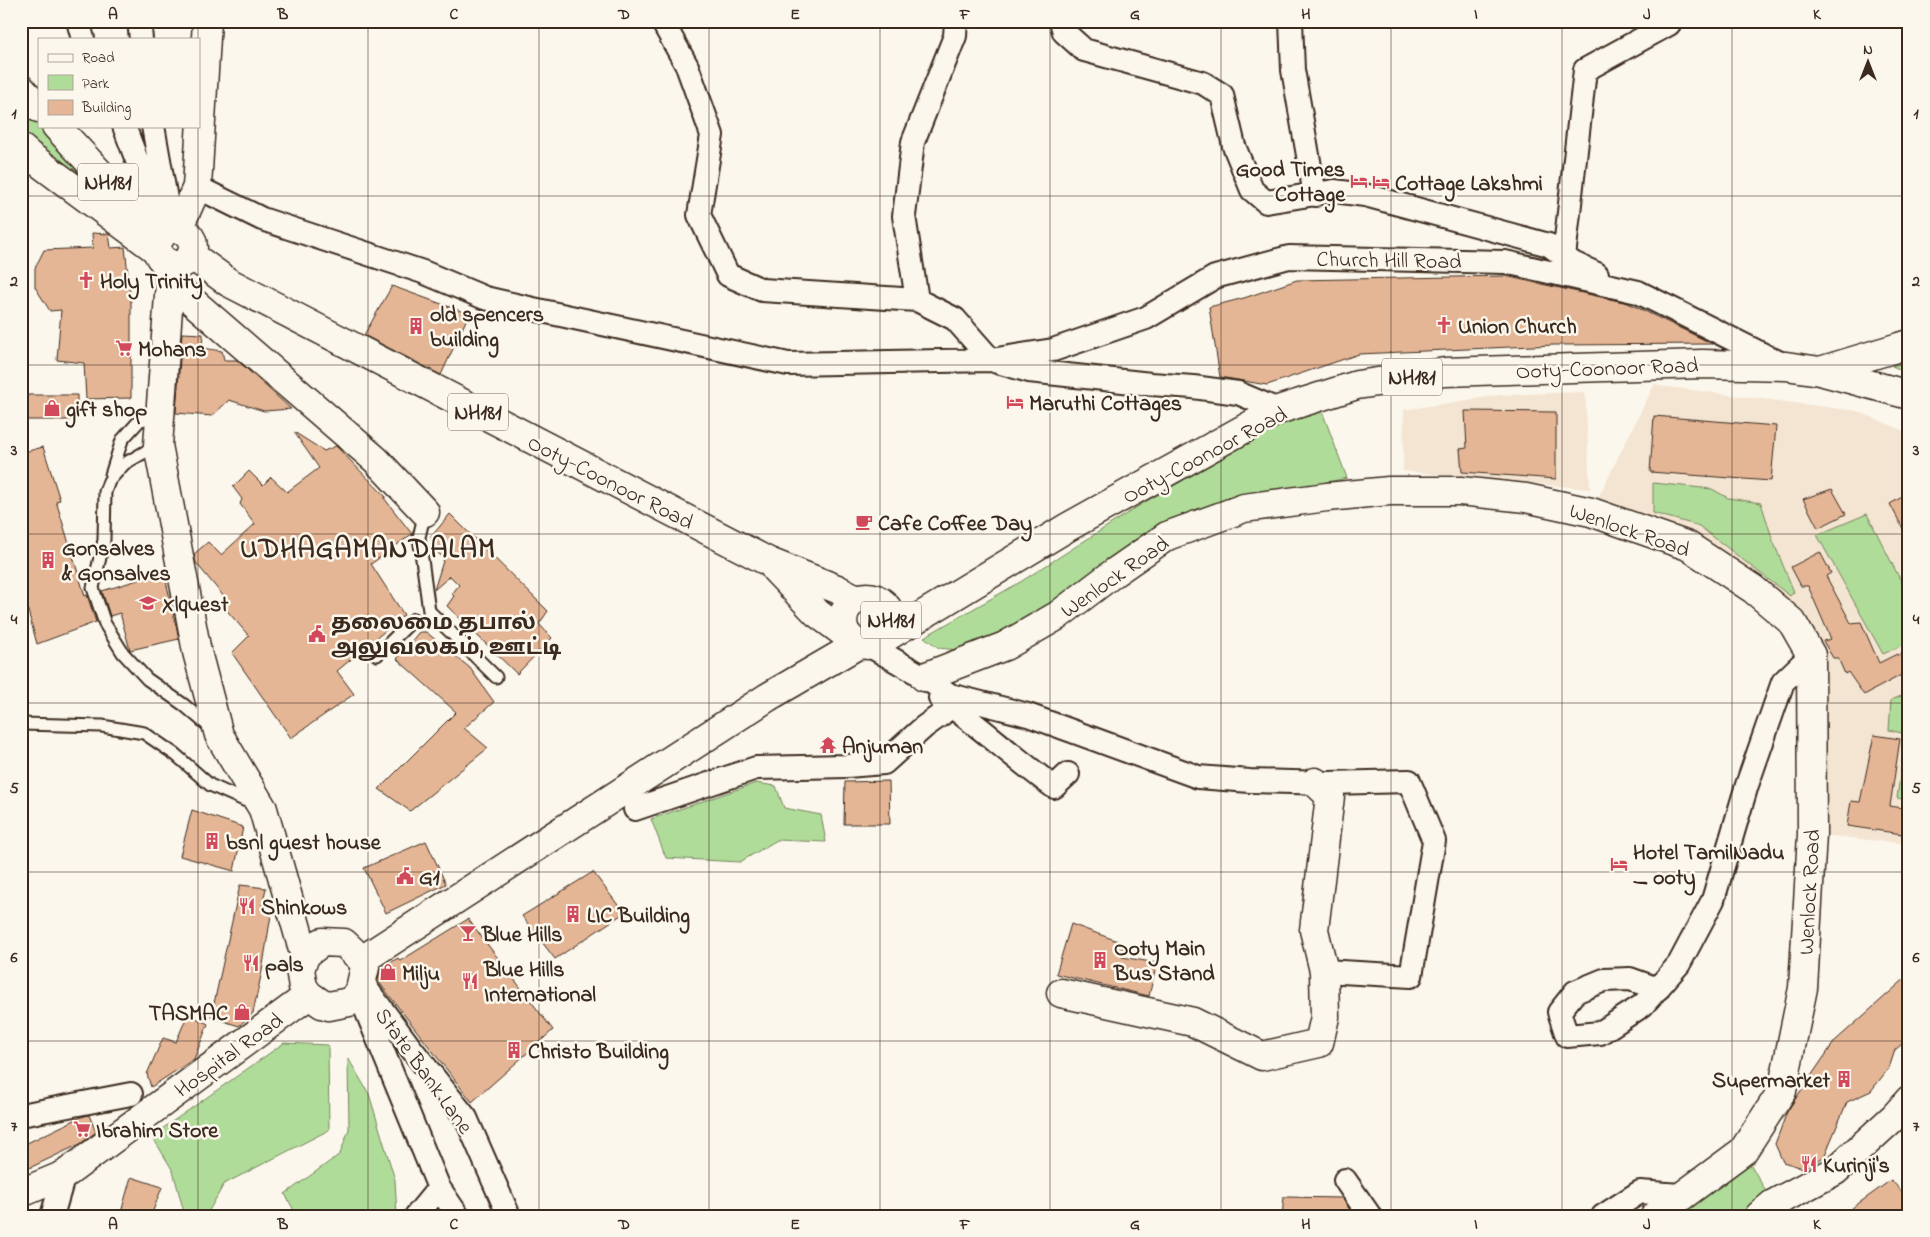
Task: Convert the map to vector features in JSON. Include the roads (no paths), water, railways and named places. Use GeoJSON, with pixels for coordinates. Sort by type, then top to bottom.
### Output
{"type":"FeatureCollection","features":[{"type":"Feature","properties":{"kind":"main road"},"geometry":{"type":"LineString","coordinates":[[200,127],[207,21]]}},
{"type":"Feature","properties":{"kind":"main road"},"geometry":{"type":"LineString","coordinates":[[21,89],[38,107]]}},
{"type":"Feature","properties":{"kind":"main road","name":"Ooty-Coonoor Road"},"geometry":{"type":"LineString","coordinates":[[58,128],[170,247],[228,282],[769,562],[837,589],[856,599]]}},
{"type":"Feature","properties":{"kind":"main road"},"geometry":{"type":"LineString","coordinates":[[200,128],[196,187],[170,247],[158,444],[197,652],[219,735],[263,809],[303,950],[306,954]]}},
{"type":"Feature","properties":{"kind":"main road"},"geometry":{"type":"LineString","coordinates":[[21,148],[30,156],[170,247],[425,512]]}},
{"type":"Feature","properties":{"kind":"main road"},"geometry":{"type":"LineString","coordinates":[[1820,371],[1909,344]]}},
{"type":"Feature","properties":{"kind":"main road","name":"Ooty-Coonoor Road"},"geometry":{"type":"LineString","coordinates":[[769,562],[817,613],[866,641],[963,591],[1068,527],[1278,410],[1357,386],[1445,372],[1702,364],[1786,366],[1820,371],[1909,395]]}},
{"type":"Feature","properties":{"kind":"main road","name":"Wenlock Road"},"geometry":{"type":"LineString","coordinates":[[924,677],[1005,646],[1057,616],[1167,536],[1244,508],[1327,497],[1389,491],[1460,491],[1526,498],[1592,512],[1688,546],[1760,594],[1792,622],[1811,654],[1812,834],[1803,988],[1782,1091],[1743,1151],[1680,1195],[1655,1216]]}},
{"type":"Feature","properties":{"kind":"main road","name":"NH181"},"geometry":{"type":"LineString","coordinates":[[886,604],[892,616],[866,641],[843,623],[845,612],[856,599],[872,597],[886,604],[963,591]]}},
{"type":"Feature","properties":{"kind":"main road"},"geometry":{"type":"LineString","coordinates":[[361,978],[344,943],[322,942],[306,954],[300,969],[303,987],[308,995],[329,1006],[349,1002],[361,978],[768,697],[866,641]]}},
{"type":"Feature","properties":{"kind":"main road"},"geometry":{"type":"LineString","coordinates":[[1061,993],[1194,1022],[1262,1056],[1319,1043],[1325,1017],[1324,972],[1314,930],[1330,796],[1315,782]]}},
{"type":"Feature","properties":{"kind":"main road","name":"Hospital Road"},"geometry":{"type":"LineString","coordinates":[[21,1193],[64,1175],[308,995]]}},
{"type":"Feature","properties":{"kind":"main road"},"geometry":{"type":"LineString","coordinates":[[1759,1216],[1773,1204],[1835,1171],[1895,1116],[1909,1100]]}},
{"type":"Feature","properties":{"kind":"street"},"geometry":{"type":"LineString","coordinates":[[78,21],[79,32],[82,38]]}},
{"type":"Feature","properties":{"kind":"street"},"geometry":{"type":"LineString","coordinates":[[139,21],[141,38]]}},
{"type":"Feature","properties":{"kind":"street"},"geometry":{"type":"LineString","coordinates":[[662,21],[687,66],[712,135],[699,215],[728,276],[762,290],[917,300],[955,319],[991,360]]}},
{"type":"Feature","properties":{"kind":"street"},"geometry":{"type":"LineString","coordinates":[[917,300],[904,216],[913,142],[955,36],[956,21]]}},
{"type":"Feature","properties":{"kind":"street"},"geometry":{"type":"LineString","coordinates":[[1061,21],[1064,32],[1084,50],[1203,84],[1222,95],[1234,146],[1252,190],[1266,202],[1334,191],[1365,195],[1549,245],[1573,263],[1638,292]]}},
{"type":"Feature","properties":{"kind":"street"},"geometry":{"type":"LineString","coordinates":[[1291,21],[1293,70],[1315,195]]}},
{"type":"Feature","properties":{"kind":"street"},"geometry":{"type":"LineString","coordinates":[[1564,257],[1585,70],[1671,21]]}},
{"type":"Feature","properties":{"kind":"street"},"geometry":{"type":"LineString","coordinates":[[125,128],[170,247]]}},
{"type":"Feature","properties":{"kind":"street"},"geometry":{"type":"LineString","coordinates":[[153,128],[170,247]]}},
{"type":"Feature","properties":{"kind":"street"},"geometry":{"type":"LineString","coordinates":[[196,187],[262,219],[423,272],[485,298],[788,364],[991,360],[1029,371],[1238,393],[1278,410]]}},
{"type":"Feature","properties":{"kind":"street","name":"Church Hill Road"},"geometry":{"type":"LineString","coordinates":[[991,360],[1053,350],[1146,318],[1215,277],[1289,257],[1505,262],[1638,292],[1786,366]]}},
{"type":"Feature","properties":{"kind":"street"},"geometry":{"type":"LineString","coordinates":[[866,641],[950,695],[1028,715],[1198,777],[1250,781],[1330,783],[1409,781],[1434,841],[1411,976],[1324,972]]}},
{"type":"Feature","properties":{"kind":"street"},"geometry":{"type":"LineString","coordinates":[[1658,989],[1679,964],[1713,900],[1747,785],[1782,682],[1811,654]]}},
{"type":"Feature","properties":{"kind":"street"},"geometry":{"type":"LineString","coordinates":[[924,677],[940,698],[969,718],[1054,788],[1068,774]]}},
{"type":"Feature","properties":{"kind":"street"},"geometry":{"type":"LineString","coordinates":[[635,809],[756,768],[847,766],[884,763],[950,705]]}},
{"type":"Feature","properties":{"kind":"street"},"geometry":{"type":"LineString","coordinates":[[361,978],[439,1188],[458,1216]]}},
{"type":"Feature","properties":{"kind":"street","name":"State Bank Lane"},"geometry":{"type":"LineString","coordinates":[[361,978],[410,1048],[466,1118],[509,1216]]}},
{"type":"Feature","properties":{"kind":"street"},"geometry":{"type":"LineString","coordinates":[[21,1115],[131,1094]]}},
{"type":"Feature","properties":{"kind":"street"},"geometry":{"type":"LineString","coordinates":[[52,1216],[64,1175]]}},
{"type":"Feature","properties":{"kind":"street"},"geometry":{"type":"LineString","coordinates":[[1344,1180],[1370,1216]]}},
{"type":"Feature","properties":{"kind":"street"},"geometry":{"type":"LineString","coordinates":[[416,1216],[439,1188]]}},
{"type":"Feature","properties":{"kind":"street"},"geometry":{"type":"LineString","coordinates":[[1603,1216],[1640,1192],[1680,1195]]}},
{"type":"Feature","properties":{"kind":"lane"},"geometry":{"type":"LineString","coordinates":[[160,416],[140,420],[122,440],[106,492],[104,540],[94,588],[106,624],[123,653],[147,679],[184,704],[219,735]]}},
{"type":"Feature","properties":{"kind":"lane"},"geometry":{"type":"LineString","coordinates":[[109,481],[124,464],[158,444]]}},
{"type":"Feature","properties":{"kind":"lane"},"geometry":{"type":"LineString","coordinates":[[425,512],[419,537],[429,611],[496,677]]}},
{"type":"Feature","properties":{"kind":"lane"},"geometry":{"type":"LineString","coordinates":[[377,655],[414,619]]}},
{"type":"Feature","properties":{"kind":"lane"},"geometry":{"type":"LineString","coordinates":[[21,724],[102,726],[144,733],[176,755],[210,785],[263,809]]}},
{"type":"Feature","properties":{"kind":"place","name":"Good Times Cottage"},"geometry":{"type":"Point","coordinates":[1359,181]}},
{"type":"Feature","properties":{"kind":"place","name":"Cottage Lakshmi"},"geometry":{"type":"Point","coordinates":[1381,182]}},
{"type":"Feature","properties":{"kind":"place","name":"Holy Trinity"},"geometry":{"type":"Point","coordinates":[86,280]}},
{"type":"Feature","properties":{"kind":"place","name":"Union Church"},"geometry":{"type":"Point","coordinates":[1444,325]}},
{"type":"Feature","properties":{"kind":"place","name":"old spencers building"},"geometry":{"type":"Point","coordinates":[416,326]}},
{"type":"Feature","properties":{"kind":"place","name":"Mohans"},"geometry":{"type":"Point","coordinates":[124,348]}},
{"type":"Feature","properties":{"kind":"place","name":"Maruthi Cottages"},"geometry":{"type":"Point","coordinates":[1015,402]}},
{"type":"Feature","properties":{"kind":"place","name":"gift shop"},"geometry":{"type":"Point","coordinates":[52,408]}},
{"type":"Feature","properties":{"kind":"place","name":"Cafe Coffee Day"},"geometry":{"type":"Point","coordinates":[864,522]}},
{"type":"Feature","properties":{"kind":"place","name":"Gonsalves & Gonsalves"},"geometry":{"type":"Point","coordinates":[48,560]}},
{"type":"Feature","properties":{"kind":"place","name":"Xlquest"},"geometry":{"type":"Point","coordinates":[148,603]}},
{"type":"Feature","properties":{"kind":"place","name":"தலைமை தபால் அலுவலகம், ஊட்டி"},"geometry":{"type":"Point","coordinates":[317,634]}},
{"type":"Feature","properties":{"kind":"place","name":"Anjuman"},"geometry":{"type":"Point","coordinates":[828,745]}},
{"type":"Feature","properties":{"kind":"place","name":"bsnl guest house"},"geometry":{"type":"Point","coordinates":[212,841]}},
{"type":"Feature","properties":{"kind":"place","name":"Hotel TamilNadu _ ooty"},"geometry":{"type":"Point","coordinates":[1619,864]}},
{"type":"Feature","properties":{"kind":"place","name":"G1"},"geometry":{"type":"Point","coordinates":[405,876]}},
{"type":"Feature","properties":{"kind":"place","name":"Shinkows"},"geometry":{"type":"Point","coordinates":[247,906]}},
{"type":"Feature","properties":{"kind":"place","name":"LIC Building"},"geometry":{"type":"Point","coordinates":[573,914]}},
{"type":"Feature","properties":{"kind":"place","name":"Blue Hills"},"geometry":{"type":"Point","coordinates":[468,933]}},
{"type":"Feature","properties":{"kind":"place","name":"Ooty Main Bus Stand"},"geometry":{"type":"Point","coordinates":[1100,960]}},
{"type":"Feature","properties":{"kind":"place","name":"pals"},"geometry":{"type":"Point","coordinates":[251,963]}},
{"type":"Feature","properties":{"kind":"place","name":"Milju"},"geometry":{"type":"Point","coordinates":[388,972]}},
{"type":"Feature","properties":{"kind":"place","name":"Blue Hills International"},"geometry":{"type":"Point","coordinates":[470,981]}},
{"type":"Feature","properties":{"kind":"place","name":"TASMAC"},"geometry":{"type":"Point","coordinates":[242,1012]}},
{"type":"Feature","properties":{"kind":"place","name":"Christo Building"},"geometry":{"type":"Point","coordinates":[514,1050]}},
{"type":"Feature","properties":{"kind":"place","name":"Supermarket"},"geometry":{"type":"Point","coordinates":[1844,1079]}},
{"type":"Feature","properties":{"kind":"place","name":"Ibrahim Store"},"geometry":{"type":"Point","coordinates":[82,1129]}},
{"type":"Feature","properties":{"kind":"place","name":"Kurinji's"},"geometry":{"type":"Point","coordinates":[1809,1164]}},
{"type":"Feature","properties":{"kind":"district","name":"UDHAGAMANDALAM"},"geometry":{"type":"Point","coordinates":[368,547]}}]}
